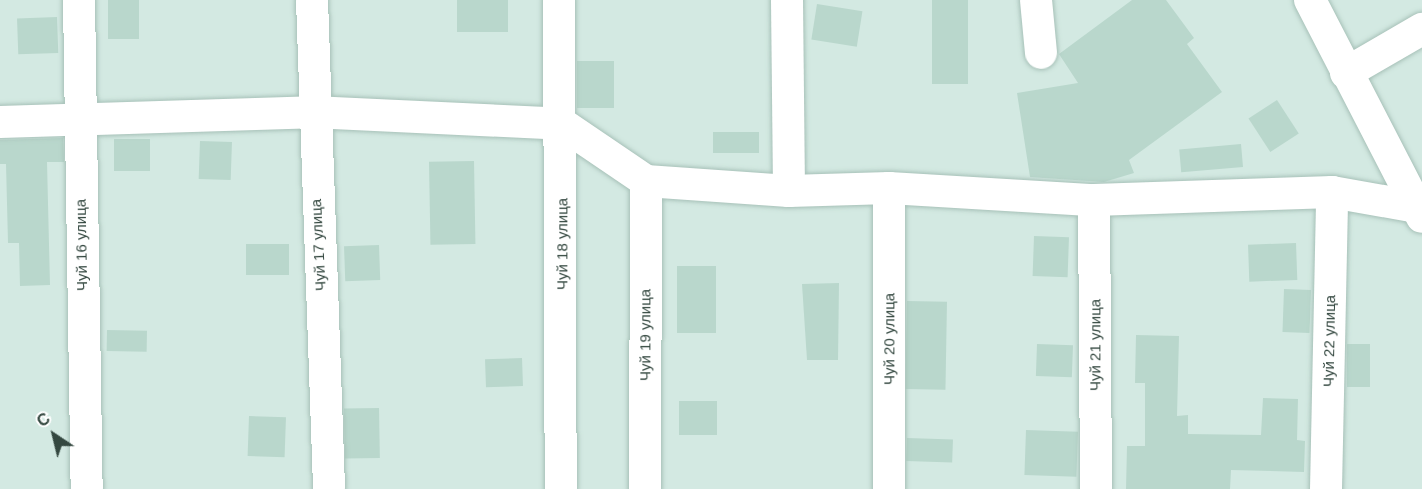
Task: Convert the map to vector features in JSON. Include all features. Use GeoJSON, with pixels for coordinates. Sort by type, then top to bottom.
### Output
{"type":"FeatureCollection","features":[{"type":"Feature","properties":{"kind":"street","name":"Чуй 16 улица"},"geometry":{"type":"LineString","coordinates":[[79,0],[78,121],[87,489]]}},
{"type":"Feature","properties":{"kind":"street","name":"Чуй 17 улица"},"geometry":{"type":"LineString","coordinates":[[312,0],[312,112],[329,489]]}},
{"type":"Feature","properties":{"kind":"street","name":"Чуй 18 улица"},"geometry":{"type":"LineString","coordinates":[[559,0],[562,124],[561,489]]}},
{"type":"Feature","properties":{"kind":"street"},"geometry":{"type":"LineString","coordinates":[[787,0],[789,192]]}},
{"type":"Feature","properties":{"kind":"street"},"geometry":{"type":"LineString","coordinates":[[1036,0],[1041,53]]}},
{"type":"Feature","properties":{"kind":"street"},"geometry":{"type":"LineString","coordinates":[[1310,0],[1419,212]]}},
{"type":"Feature","properties":{"kind":"street"},"geometry":{"type":"LineString","coordinates":[[1347,73],[1422,29]]}},
{"type":"Feature","properties":{"kind":"street"},"geometry":{"type":"LineString","coordinates":[[0,122],[312,112],[562,124],[646,181],[789,192],[889,188],[1094,200],[1332,192],[1419,212]]}},
{"type":"Feature","properties":{"kind":"street","name":"Чуй 19 улица"},"geometry":{"type":"LineString","coordinates":[[645,489],[646,181]]}},
{"type":"Feature","properties":{"kind":"street","name":"Чуй 20 улица"},"geometry":{"type":"LineString","coordinates":[[889,188],[889,489]]}},
{"type":"Feature","properties":{"kind":"street","name":"Чуй 22 улица"},"geometry":{"type":"LineString","coordinates":[[1326,489],[1332,192]]}},
{"type":"Feature","properties":{"kind":"street","name":"Чуй 21 улица"},"geometry":{"type":"LineString","coordinates":[[1094,200],[1096,489]]}},
{"type":"Feature","properties":{"kind":"shaded area"},"geometry":{"type":"Polygon","coordinates":[[[0,0],[1422,0],[1422,489],[0,489],[0,0]]]}},
{"type":"Feature","properties":{"kind":"building"},"geometry":{"type":"Polygon","coordinates":[[[108,0],[139,0],[139,39],[108,39],[108,0]]]}},
{"type":"Feature","properties":{"kind":"building"},"geometry":{"type":"Polygon","coordinates":[[[457,0],[508,0],[508,32],[457,32],[457,0]]]}},
{"type":"Feature","properties":{"kind":"building"},"geometry":{"type":"Polygon","coordinates":[[[932,0],[968,0],[968,84],[932,84],[932,0]]]}},
{"type":"Feature","properties":{"kind":"building"},"geometry":{"type":"Polygon","coordinates":[[[1132,0],[1166,0],[1194,38],[1187,44],[1222,92],[1129,160],[1134,173],[1104,182],[1030,177],[1017,93],[1078,83],[1059,54],[1132,0]]]}},
{"type":"Feature","properties":{"kind":"building"},"geometry":{"type":"Polygon","coordinates":[[[817,4],[862,11],[857,47],[811,40],[817,4]]]}},
{"type":"Feature","properties":{"kind":"building"},"geometry":{"type":"Polygon","coordinates":[[[57,17],[58,53],[18,54],[17,18],[57,17]]]}},
{"type":"Feature","properties":{"kind":"building"},"geometry":{"type":"Polygon","coordinates":[[[577,61],[614,61],[614,108],[577,108],[577,61]]]}},
{"type":"Feature","properties":{"kind":"building"},"geometry":{"type":"Polygon","coordinates":[[[1277,100],[1299,134],[1270,152],[1248,119],[1277,100]]]}},
{"type":"Feature","properties":{"kind":"building"},"geometry":{"type":"Polygon","coordinates":[[[713,132],[759,132],[759,153],[713,153],[713,132]]]}},
{"type":"Feature","properties":{"kind":"building"},"geometry":{"type":"Polygon","coordinates":[[[63,138],[64,162],[47,162],[50,285],[20,286],[19,243],[8,243],[6,164],[0,164],[0,140],[63,138]]]}},
{"type":"Feature","properties":{"kind":"building"},"geometry":{"type":"Polygon","coordinates":[[[114,139],[150,139],[150,171],[114,171],[114,139]]]}},
{"type":"Feature","properties":{"kind":"building"},"geometry":{"type":"Polygon","coordinates":[[[200,141],[232,142],[231,180],[199,179],[200,141]]]}},
{"type":"Feature","properties":{"kind":"building"},"geometry":{"type":"Polygon","coordinates":[[[1241,144],[1243,167],[1181,172],[1179,149],[1241,144]]]}},
{"type":"Feature","properties":{"kind":"building"},"geometry":{"type":"Polygon","coordinates":[[[474,161],[475,244],[430,245],[429,162],[474,161]]]}},
{"type":"Feature","properties":{"kind":"building"},"geometry":{"type":"Polygon","coordinates":[[[1034,236],[1069,237],[1068,277],[1033,276],[1034,236]]]}},
{"type":"Feature","properties":{"kind":"building"},"geometry":{"type":"Polygon","coordinates":[[[1296,243],[1297,280],[1249,282],[1248,245],[1296,243]]]}},
{"type":"Feature","properties":{"kind":"building"},"geometry":{"type":"Polygon","coordinates":[[[246,244],[289,244],[289,275],[246,275],[246,244]]]}},
{"type":"Feature","properties":{"kind":"building"},"geometry":{"type":"Polygon","coordinates":[[[379,245],[380,280],[345,281],[344,246],[379,245]]]}},
{"type":"Feature","properties":{"kind":"building"},"geometry":{"type":"Polygon","coordinates":[[[677,266],[716,266],[716,333],[677,333],[677,266]]]}},
{"type":"Feature","properties":{"kind":"building"},"geometry":{"type":"Polygon","coordinates":[[[839,283],[838,360],[807,360],[802,284],[839,283]]]}},
{"type":"Feature","properties":{"kind":"building"},"geometry":{"type":"Polygon","coordinates":[[[1284,289],[1311,290],[1309,333],[1282,332],[1284,289]]]}},
{"type":"Feature","properties":{"kind":"building"},"geometry":{"type":"Polygon","coordinates":[[[907,301],[947,302],[945,390],[905,389],[907,301]]]}},
{"type":"Feature","properties":{"kind":"building"},"geometry":{"type":"Polygon","coordinates":[[[107,330],[147,331],[147,352],[107,351],[107,330]]]}},
{"type":"Feature","properties":{"kind":"building"},"geometry":{"type":"Polygon","coordinates":[[[1136,335],[1179,336],[1177,416],[1188,415],[1188,434],[1261,435],[1263,398],[1298,399],[1297,440],[1305,441],[1304,472],[1231,470],[1230,489],[1126,489],[1127,446],[1145,446],[1145,383],[1135,383],[1136,335]]]}},
{"type":"Feature","properties":{"kind":"building"},"geometry":{"type":"Polygon","coordinates":[[[1037,344],[1073,345],[1072,377],[1036,376],[1037,344]]]}},
{"type":"Feature","properties":{"kind":"building"},"geometry":{"type":"Polygon","coordinates":[[[1347,344],[1370,344],[1370,387],[1347,387],[1347,344]]]}},
{"type":"Feature","properties":{"kind":"building"},"geometry":{"type":"Polygon","coordinates":[[[522,358],[523,386],[486,387],[485,359],[522,358]]]}},
{"type":"Feature","properties":{"kind":"building"},"geometry":{"type":"Polygon","coordinates":[[[679,401],[717,401],[717,435],[679,435],[679,401]]]}},
{"type":"Feature","properties":{"kind":"building"},"geometry":{"type":"Polygon","coordinates":[[[379,408],[380,458],[345,459],[344,409],[379,408]]]}},
{"type":"Feature","properties":{"kind":"building"},"geometry":{"type":"Polygon","coordinates":[[[249,416],[286,417],[285,457],[248,456],[249,416]]]}},
{"type":"Feature","properties":{"kind":"building"},"geometry":{"type":"Polygon","coordinates":[[[1026,430],[1078,432],[1076,477],[1024,475],[1026,430]]]}},
{"type":"Feature","properties":{"kind":"building"},"geometry":{"type":"Polygon","coordinates":[[[907,438],[953,440],[952,463],[906,461],[907,438]]]}}]}
